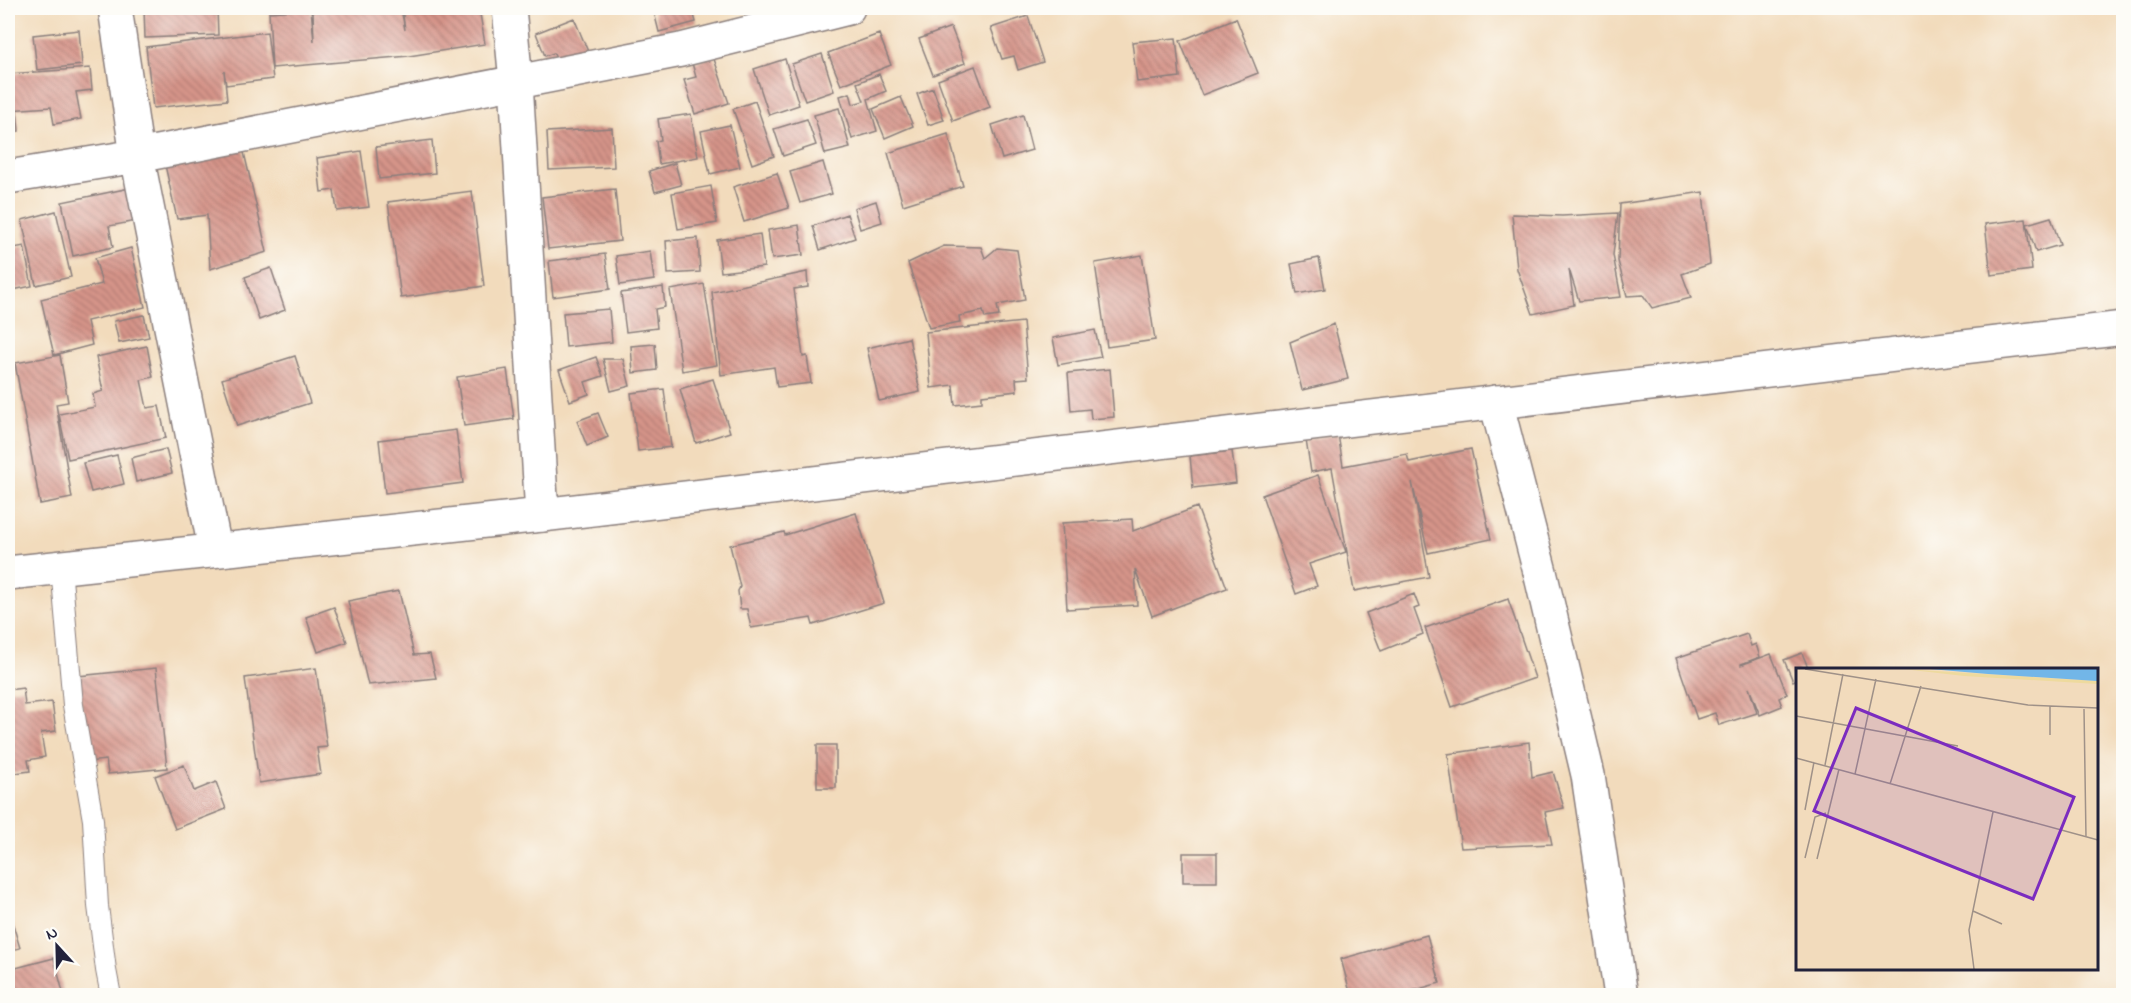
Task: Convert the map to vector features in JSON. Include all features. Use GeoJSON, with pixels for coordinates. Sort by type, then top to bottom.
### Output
{"type":"FeatureCollection","features":[{"type":"Feature","properties":{"kind":"street"},"geometry":{"type":"LineString","coordinates":[[116,8],[136,156],[215,549]]}},
{"type":"Feature","properties":{"kind":"street"},"geometry":{"type":"LineString","coordinates":[[508,8],[516,82],[542,515]]}},
{"type":"Feature","properties":{"kind":"street"},"geometry":{"type":"LineString","coordinates":[[8,177],[136,156],[681,50],[848,8]]}},
{"type":"Feature","properties":{"kind":"street"},"geometry":{"type":"LineString","coordinates":[[8,573],[542,515],[2124,328]]}},
{"type":"Feature","properties":{"kind":"street"},"geometry":{"type":"LineString","coordinates":[[1496,402],[1540,572],[1588,775],[1621,996]]}},
{"type":"Feature","properties":{"kind":"lane"},"geometry":{"type":"LineString","coordinates":[[61,567],[73,705],[93,820],[98,906],[111,996]]}},
{"type":"Feature","properties":{"kind":"lane"},"geometry":{"type":"LineString","coordinates":[[100,996],[106,970]]}},
{"type":"Feature","properties":{"kind":"building"},"geometry":{"type":"Polygon","coordinates":[[[144,8],[217,8],[218,35],[145,38],[144,8]]]}},
{"type":"Feature","properties":{"kind":"building"},"geometry":{"type":"Polygon","coordinates":[[[401,8],[405,30],[402,8],[479,8],[485,44],[409,56],[272,68],[269,12],[311,9],[314,42],[313,10],[401,8]]]}},
{"type":"Feature","properties":{"kind":"building"},"geometry":{"type":"Polygon","coordinates":[[[653,8],[692,8],[696,22],[659,32],[653,8]]]}},
{"type":"Feature","properties":{"kind":"building"},"geometry":{"type":"Polygon","coordinates":[[[989,8],[1009,8],[991,14],[989,8]]]}},
{"type":"Feature","properties":{"kind":"building"},"geometry":{"type":"Polygon","coordinates":[[[1028,16],[1043,62],[1018,70],[1014,56],[1002,59],[991,28],[1028,16]]]}},
{"type":"Feature","properties":{"kind":"building"},"geometry":{"type":"Polygon","coordinates":[[[574,18],[589,54],[559,66],[554,53],[545,56],[536,33],[574,18]]]}},
{"type":"Feature","properties":{"kind":"building"},"geometry":{"type":"Polygon","coordinates":[[[1236,18],[1258,73],[1202,95],[1180,41],[1236,18]]]}},
{"type":"Feature","properties":{"kind":"building"},"geometry":{"type":"Polygon","coordinates":[[[951,27],[965,63],[933,75],[919,39],[951,27]]]}},
{"type":"Feature","properties":{"kind":"building"},"geometry":{"type":"Polygon","coordinates":[[[79,30],[82,65],[37,70],[33,35],[79,30]]]}},
{"type":"Feature","properties":{"kind":"building"},"geometry":{"type":"Polygon","coordinates":[[[267,32],[273,79],[226,85],[224,71],[227,100],[153,108],[146,47],[267,32]]]}},
{"type":"Feature","properties":{"kind":"building"},"geometry":{"type":"Polygon","coordinates":[[[879,34],[891,65],[841,85],[828,53],[879,34]]]}},
{"type":"Feature","properties":{"kind":"building"},"geometry":{"type":"Polygon","coordinates":[[[1176,38],[1180,77],[1137,82],[1132,42],[1176,38]]]}},
{"type":"Feature","properties":{"kind":"building"},"geometry":{"type":"Polygon","coordinates":[[[822,54],[834,91],[805,101],[792,64],[822,54]]]}},
{"type":"Feature","properties":{"kind":"building"},"geometry":{"type":"Polygon","coordinates":[[[713,56],[729,103],[695,114],[684,80],[696,77],[692,63],[713,56]]]}},
{"type":"Feature","properties":{"kind":"building"},"geometry":{"type":"Polygon","coordinates":[[[785,59],[799,105],[769,115],[754,69],[785,59]]]}},
{"type":"Feature","properties":{"kind":"building"},"geometry":{"type":"Polygon","coordinates":[[[975,66],[990,107],[953,121],[938,80],[975,66]]]}},
{"type":"Feature","properties":{"kind":"building"},"geometry":{"type":"Polygon","coordinates":[[[90,68],[92,90],[76,92],[81,119],[54,124],[51,107],[8,110],[8,74],[90,68]]]}},
{"type":"Feature","properties":{"kind":"building"},"geometry":{"type":"Polygon","coordinates":[[[879,74],[886,91],[868,99],[877,131],[852,139],[840,96],[850,93],[853,104],[864,101],[857,83],[879,74]]]}},
{"type":"Feature","properties":{"kind":"building"},"geometry":{"type":"Polygon","coordinates":[[[933,88],[944,120],[928,125],[917,94],[933,88]]]}},
{"type":"Feature","properties":{"kind":"building"},"geometry":{"type":"Polygon","coordinates":[[[901,97],[913,126],[885,138],[873,109],[901,97]]]}},
{"type":"Feature","properties":{"kind":"building"},"geometry":{"type":"Polygon","coordinates":[[[755,101],[774,156],[752,164],[733,109],[755,101]]]}},
{"type":"Feature","properties":{"kind":"building"},"geometry":{"type":"Polygon","coordinates":[[[839,108],[850,148],[825,154],[814,115],[839,108]]]}},
{"type":"Feature","properties":{"kind":"building"},"geometry":{"type":"Polygon","coordinates":[[[17,111],[19,131],[8,132],[8,112],[17,111]]]}},
{"type":"Feature","properties":{"kind":"building"},"geometry":{"type":"Polygon","coordinates":[[[691,114],[698,157],[659,164],[656,141],[661,140],[658,119],[691,114]]]}},
{"type":"Feature","properties":{"kind":"building"},"geometry":{"type":"Polygon","coordinates":[[[1023,115],[1032,150],[1002,159],[992,125],[1023,115]]]}},
{"type":"Feature","properties":{"kind":"building"},"geometry":{"type":"Polygon","coordinates":[[[807,119],[816,145],[783,156],[774,129],[807,119]]]}},
{"type":"Feature","properties":{"kind":"building"},"geometry":{"type":"Polygon","coordinates":[[[730,125],[740,167],[710,174],[701,131],[730,125]]]}},
{"type":"Feature","properties":{"kind":"building"},"geometry":{"type":"Polygon","coordinates":[[[612,128],[614,167],[549,170],[547,132],[612,128]]]}},
{"type":"Feature","properties":{"kind":"building"},"geometry":{"type":"Polygon","coordinates":[[[948,134],[963,186],[903,205],[888,153],[948,134]]]}},
{"type":"Feature","properties":{"kind":"building"},"geometry":{"type":"Polygon","coordinates":[[[432,140],[435,173],[379,179],[376,147],[432,140]]]}},
{"type":"Feature","properties":{"kind":"building"},"geometry":{"type":"Polygon","coordinates":[[[243,148],[267,252],[210,269],[207,215],[177,219],[165,165],[243,148]]]}},
{"type":"Feature","properties":{"kind":"building"},"geometry":{"type":"Polygon","coordinates":[[[361,151],[369,207],[337,211],[334,190],[321,192],[317,158],[361,151]]]}},
{"type":"Feature","properties":{"kind":"building"},"geometry":{"type":"Polygon","coordinates":[[[823,162],[832,194],[800,203],[790,172],[823,162]]]}},
{"type":"Feature","properties":{"kind":"building"},"geometry":{"type":"Polygon","coordinates":[[[675,163],[681,185],[655,192],[649,171],[675,163]]]}},
{"type":"Feature","properties":{"kind":"building"},"geometry":{"type":"Polygon","coordinates":[[[777,173],[789,208],[744,222],[733,187],[777,173]]]}},
{"type":"Feature","properties":{"kind":"building"},"geometry":{"type":"Polygon","coordinates":[[[711,186],[717,223],[678,229],[672,193],[711,186]]]}},
{"type":"Feature","properties":{"kind":"building"},"geometry":{"type":"Polygon","coordinates":[[[130,188],[137,221],[109,226],[113,247],[73,256],[62,202],[130,188]]]}},
{"type":"Feature","properties":{"kind":"building"},"geometry":{"type":"Polygon","coordinates":[[[615,189],[620,241],[548,249],[542,197],[615,189]]]}},
{"type":"Feature","properties":{"kind":"building"},"geometry":{"type":"Polygon","coordinates":[[[472,191],[484,286],[401,298],[388,202],[472,191]]]}},
{"type":"Feature","properties":{"kind":"building"},"geometry":{"type":"Polygon","coordinates":[[[1703,192],[1710,264],[1682,274],[1691,298],[1652,308],[1643,295],[1627,296],[1618,261],[1620,204],[1703,192]]]}},
{"type":"Feature","properties":{"kind":"building"},"geometry":{"type":"Polygon","coordinates":[[[876,201],[882,222],[860,229],[854,208],[876,201]]]}},
{"type":"Feature","properties":{"kind":"building"},"geometry":{"type":"Polygon","coordinates":[[[56,211],[71,277],[36,285],[22,220],[56,211]]]}},
{"type":"Feature","properties":{"kind":"building"},"geometry":{"type":"Polygon","coordinates":[[[1618,213],[1613,255],[1621,297],[1579,301],[1569,269],[1574,305],[1533,314],[1517,269],[1512,214],[1562,216],[1618,213]]]}},
{"type":"Feature","properties":{"kind":"building"},"geometry":{"type":"Polygon","coordinates":[[[847,214],[855,238],[820,250],[813,226],[847,214]]]}},
{"type":"Feature","properties":{"kind":"building"},"geometry":{"type":"Polygon","coordinates":[[[2051,217],[2060,245],[2036,252],[2027,224],[2051,217]]]}},
{"type":"Feature","properties":{"kind":"building"},"geometry":{"type":"Polygon","coordinates":[[[2026,219],[2032,270],[1991,275],[1985,224],[2026,219]]]}},
{"type":"Feature","properties":{"kind":"building"},"geometry":{"type":"Polygon","coordinates":[[[799,225],[803,255],[772,259],[768,230],[799,225]]]}},
{"type":"Feature","properties":{"kind":"building"},"geometry":{"type":"Polygon","coordinates":[[[760,234],[764,267],[721,272],[717,240],[760,234]]]}},
{"type":"Feature","properties":{"kind":"building"},"geometry":{"type":"Polygon","coordinates":[[[698,238],[700,272],[668,274],[666,241],[698,238]]]}},
{"type":"Feature","properties":{"kind":"building"},"geometry":{"type":"Polygon","coordinates":[[[24,246],[32,286],[8,291],[8,249],[24,246]]]}},
{"type":"Feature","properties":{"kind":"building"},"geometry":{"type":"Polygon","coordinates":[[[944,246],[981,247],[985,258],[997,248],[1017,250],[1025,300],[997,305],[999,316],[985,318],[983,311],[959,316],[960,322],[929,328],[908,263],[944,246]]]}},
{"type":"Feature","properties":{"kind":"building"},"geometry":{"type":"Polygon","coordinates":[[[131,248],[145,307],[87,321],[92,345],[54,355],[41,299],[102,284],[95,258],[131,248]]]}},
{"type":"Feature","properties":{"kind":"building"},"geometry":{"type":"Polygon","coordinates":[[[650,251],[654,280],[620,285],[616,256],[650,251]]]}},
{"type":"Feature","properties":{"kind":"building"},"geometry":{"type":"Polygon","coordinates":[[[605,254],[610,289],[553,297],[549,261],[605,254]]]}},
{"type":"Feature","properties":{"kind":"building"},"geometry":{"type":"Polygon","coordinates":[[[1142,255],[1155,340],[1107,347],[1095,263],[1142,255]]]}},
{"type":"Feature","properties":{"kind":"building"},"geometry":{"type":"Polygon","coordinates":[[[1319,258],[1325,289],[1297,294],[1291,264],[1319,258]]]}},
{"type":"Feature","properties":{"kind":"building"},"geometry":{"type":"Polygon","coordinates":[[[271,268],[285,310],[259,320],[245,277],[271,268]]]}},
{"type":"Feature","properties":{"kind":"building"},"geometry":{"type":"Polygon","coordinates":[[[807,272],[808,287],[794,289],[803,357],[807,356],[811,383],[777,387],[774,367],[721,375],[712,292],[807,272]]]}},
{"type":"Feature","properties":{"kind":"building"},"geometry":{"type":"Polygon","coordinates":[[[704,284],[717,365],[682,371],[670,290],[704,284]]]}},
{"type":"Feature","properties":{"kind":"building"},"geometry":{"type":"Polygon","coordinates":[[[663,287],[665,307],[655,309],[657,328],[626,332],[621,293],[663,287]]]}},
{"type":"Feature","properties":{"kind":"building"},"geometry":{"type":"Polygon","coordinates":[[[609,309],[612,342],[566,347],[563,313],[609,309]]]}},
{"type":"Feature","properties":{"kind":"building"},"geometry":{"type":"Polygon","coordinates":[[[144,315],[149,337],[119,343],[114,321],[144,315]]]}},
{"type":"Feature","properties":{"kind":"building"},"geometry":{"type":"Polygon","coordinates":[[[1023,322],[1028,378],[1016,379],[1017,391],[982,395],[982,402],[955,405],[953,385],[931,388],[926,332],[1023,322]]]}},
{"type":"Feature","properties":{"kind":"building"},"geometry":{"type":"Polygon","coordinates":[[[1334,324],[1348,379],[1302,390],[1290,342],[1334,324]]]}},
{"type":"Feature","properties":{"kind":"building"},"geometry":{"type":"Polygon","coordinates":[[[1095,330],[1101,357],[1058,365],[1053,338],[1095,330]]]}},
{"type":"Feature","properties":{"kind":"building"},"geometry":{"type":"Polygon","coordinates":[[[909,338],[920,392],[879,401],[867,348],[909,338]]]}},
{"type":"Feature","properties":{"kind":"building"},"geometry":{"type":"Polygon","coordinates":[[[655,344],[657,370],[633,373],[631,346],[655,344]]]}},
{"type":"Feature","properties":{"kind":"building"},"geometry":{"type":"Polygon","coordinates":[[[147,346],[153,377],[141,380],[147,408],[159,406],[166,438],[68,459],[59,414],[95,407],[93,394],[103,391],[96,357],[147,346]]]}},
{"type":"Feature","properties":{"kind":"building"},"geometry":{"type":"Polygon","coordinates":[[[60,355],[68,402],[56,404],[72,498],[40,504],[15,363],[60,355]]]}},
{"type":"Feature","properties":{"kind":"building"},"geometry":{"type":"Polygon","coordinates":[[[295,356],[310,403],[237,426],[222,379],[295,356]]]}},
{"type":"Feature","properties":{"kind":"building"},"geometry":{"type":"Polygon","coordinates":[[[596,357],[603,376],[585,382],[589,394],[570,401],[559,370],[596,357]]]}},
{"type":"Feature","properties":{"kind":"building"},"geometry":{"type":"Polygon","coordinates":[[[603,359],[623,359],[630,386],[611,391],[603,359]]]}},
{"type":"Feature","properties":{"kind":"building"},"geometry":{"type":"Polygon","coordinates":[[[507,369],[514,419],[464,426],[457,377],[507,369]]]}},
{"type":"Feature","properties":{"kind":"building"},"geometry":{"type":"Polygon","coordinates":[[[1110,369],[1114,417],[1091,419],[1090,409],[1071,411],[1068,373],[1110,369]]]}},
{"type":"Feature","properties":{"kind":"building"},"geometry":{"type":"Polygon","coordinates":[[[713,379],[730,432],[696,443],[680,389],[713,379]]]}},
{"type":"Feature","properties":{"kind":"building"},"geometry":{"type":"Polygon","coordinates":[[[664,389],[671,447],[638,451],[631,393],[664,389]]]}},
{"type":"Feature","properties":{"kind":"building"},"geometry":{"type":"Polygon","coordinates":[[[598,413],[608,437],[587,446],[577,421],[598,413]]]}},
{"type":"Feature","properties":{"kind":"building"},"geometry":{"type":"Polygon","coordinates":[[[456,430],[463,483],[385,493],[379,440],[456,430]]]}},
{"type":"Feature","properties":{"kind":"building"},"geometry":{"type":"Polygon","coordinates":[[[1338,434],[1343,466],[1407,454],[1409,462],[1471,449],[1491,539],[1428,553],[1412,482],[1429,577],[1354,591],[1332,468],[1311,472],[1306,440],[1338,434]]]}},
{"type":"Feature","properties":{"kind":"building"},"geometry":{"type":"Polygon","coordinates":[[[166,449],[172,473],[136,482],[131,458],[166,449]]]}},
{"type":"Feature","properties":{"kind":"building"},"geometry":{"type":"Polygon","coordinates":[[[1232,451],[1236,483],[1193,488],[1190,456],[1232,451]]]}},
{"type":"Feature","properties":{"kind":"building"},"geometry":{"type":"Polygon","coordinates":[[[117,455],[124,484],[91,492],[83,463],[117,455]]]}},
{"type":"Feature","properties":{"kind":"building"},"geometry":{"type":"Polygon","coordinates":[[[1318,475],[1346,552],[1309,564],[1317,586],[1296,594],[1262,495],[1318,475]]]}},
{"type":"Feature","properties":{"kind":"building"},"geometry":{"type":"Polygon","coordinates":[[[8,477],[12,494],[8,495],[8,477]]]}},
{"type":"Feature","properties":{"kind":"building"},"geometry":{"type":"Polygon","coordinates":[[[1197,507],[1227,588],[1152,616],[1135,569],[1137,605],[1067,609],[1062,523],[1132,519],[1133,531],[1197,507]]]}},
{"type":"Feature","properties":{"kind":"building"},"geometry":{"type":"Polygon","coordinates":[[[856,513],[884,603],[813,625],[811,618],[751,628],[747,609],[740,609],[738,591],[740,587],[730,545],[784,532],[785,535],[856,513]]]}},
{"type":"Feature","properties":{"kind":"building"},"geometry":{"type":"Polygon","coordinates":[[[399,591],[414,655],[430,654],[436,678],[368,685],[348,601],[399,591]]]}},
{"type":"Feature","properties":{"kind":"building"},"geometry":{"type":"Polygon","coordinates":[[[1414,594],[1419,607],[1414,609],[1423,634],[1381,651],[1366,613],[1414,594]]]}},
{"type":"Feature","properties":{"kind":"building"},"geometry":{"type":"Polygon","coordinates":[[[1508,599],[1535,678],[1452,707],[1425,628],[1508,599]]]}},
{"type":"Feature","properties":{"kind":"building"},"geometry":{"type":"Polygon","coordinates":[[[334,607],[347,642],[318,652],[306,617],[334,607]]]}},
{"type":"Feature","properties":{"kind":"building"},"geometry":{"type":"Polygon","coordinates":[[[1747,634],[1751,646],[1756,644],[1760,657],[1741,665],[1771,654],[1787,694],[1779,698],[1782,706],[1760,715],[1749,688],[1757,713],[1719,725],[1715,713],[1697,719],[1676,658],[1747,634]]]}},
{"type":"Feature","properties":{"kind":"building"},"geometry":{"type":"Polygon","coordinates":[[[1802,653],[1808,668],[1796,668],[1796,680],[1793,681],[1784,660],[1802,653]]]}},
{"type":"Feature","properties":{"kind":"building"},"geometry":{"type":"Polygon","coordinates":[[[156,668],[167,768],[108,774],[106,760],[87,762],[78,676],[156,668]]]}},
{"type":"Feature","properties":{"kind":"building"},"geometry":{"type":"Polygon","coordinates":[[[316,668],[327,747],[317,748],[321,774],[259,783],[245,678],[316,668]]]}},
{"type":"Feature","properties":{"kind":"building"},"geometry":{"type":"Polygon","coordinates":[[[23,688],[25,705],[52,702],[56,731],[41,733],[45,757],[28,760],[30,771],[8,774],[8,690],[23,688]]]}},
{"type":"Feature","properties":{"kind":"building"},"geometry":{"type":"Polygon","coordinates":[[[1529,742],[1532,777],[1553,772],[1564,808],[1545,812],[1552,844],[1461,848],[1448,754],[1529,742]]]}},
{"type":"Feature","properties":{"kind":"building"},"geometry":{"type":"Polygon","coordinates":[[[817,745],[836,745],[836,788],[817,788],[817,745]]]}},
{"type":"Feature","properties":{"kind":"building"},"geometry":{"type":"Polygon","coordinates":[[[184,765],[194,791],[216,782],[226,809],[175,829],[155,776],[184,765]]]}},
{"type":"Feature","properties":{"kind":"building"},"geometry":{"type":"Polygon","coordinates":[[[1183,853],[1217,853],[1217,882],[1183,882],[1183,853]]]}},
{"type":"Feature","properties":{"kind":"building"},"geometry":{"type":"Polygon","coordinates":[[[8,908],[20,948],[8,951],[8,908]]]}},
{"type":"Feature","properties":{"kind":"building"},"geometry":{"type":"Polygon","coordinates":[[[1427,935],[1440,983],[1394,996],[1351,996],[1341,959],[1427,935]]]}},
{"type":"Feature","properties":{"kind":"building"},"geometry":{"type":"Polygon","coordinates":[[[54,958],[64,996],[8,996],[8,970],[54,958]]]}}]}
